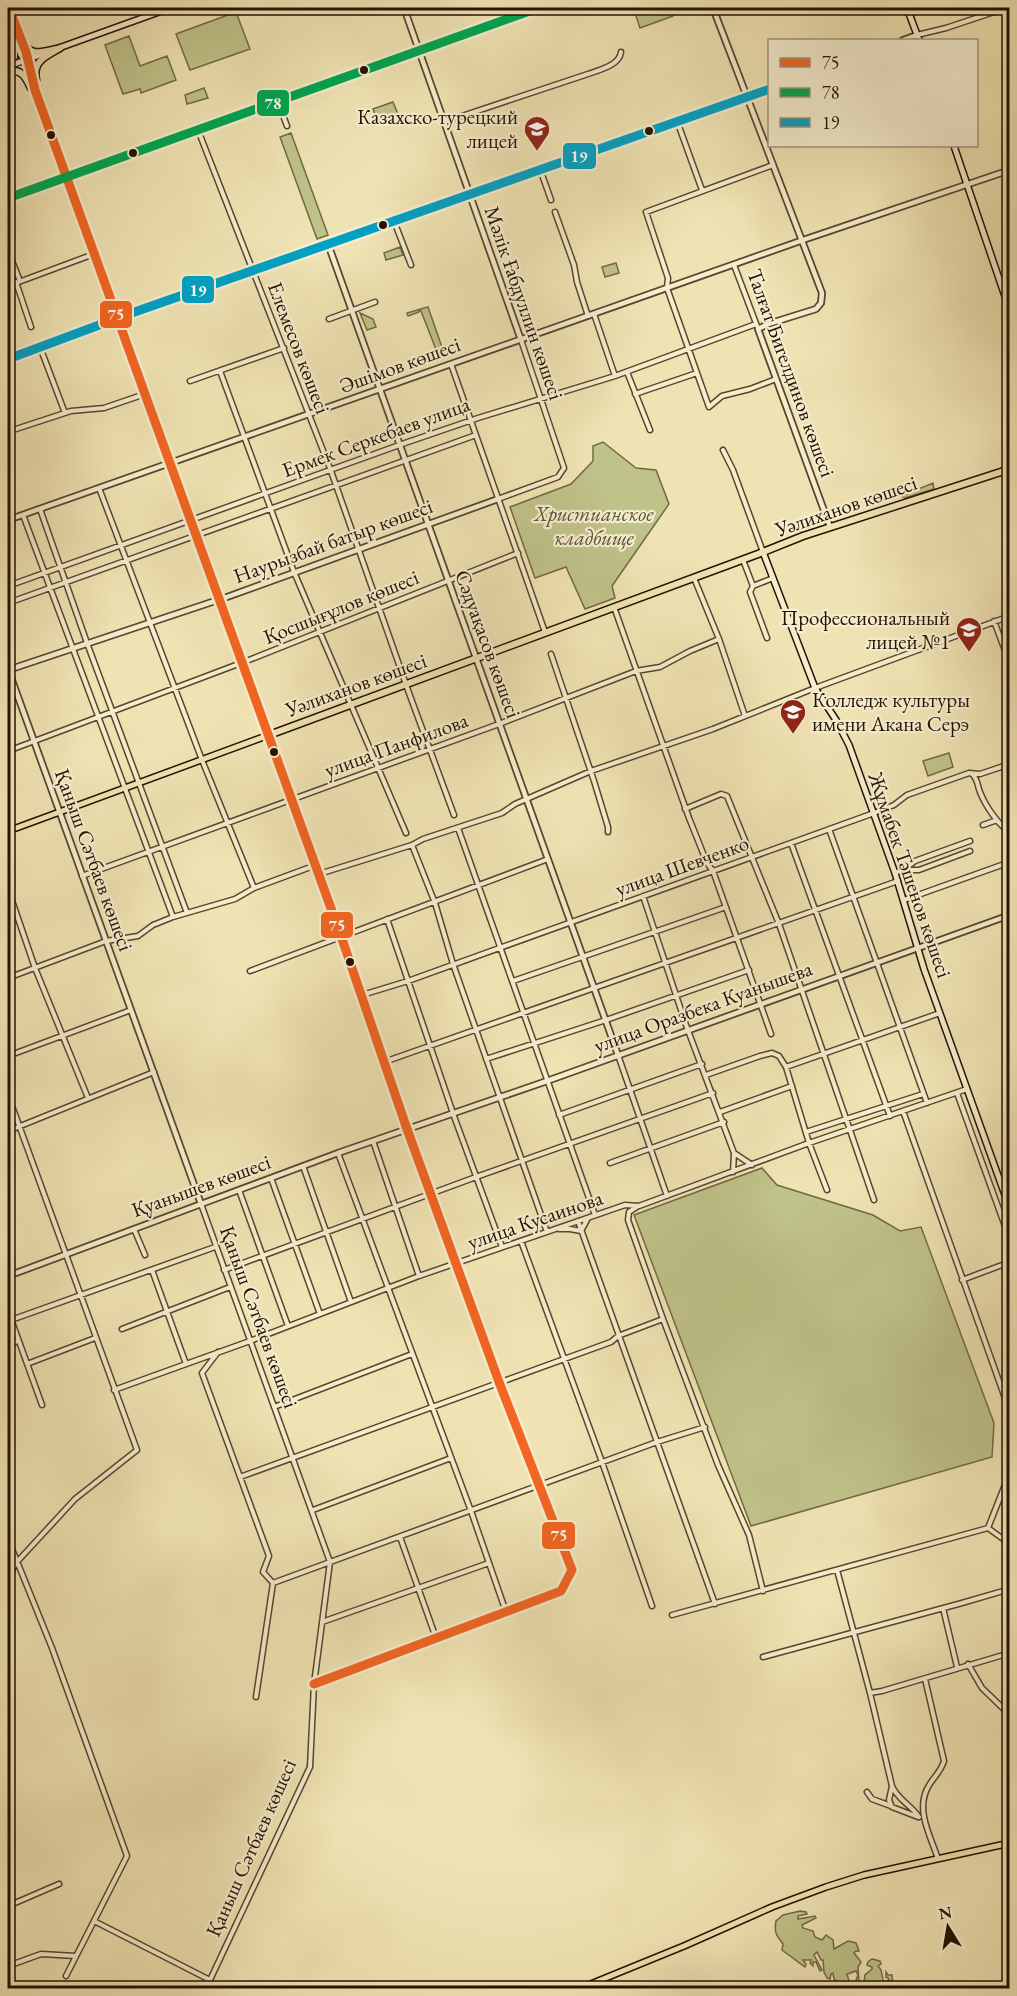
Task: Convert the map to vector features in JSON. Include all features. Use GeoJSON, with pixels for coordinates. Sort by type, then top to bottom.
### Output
{"type":"FeatureCollection","features":[{"type":"Feature","properties":{"kind":"highway"},"geometry":{"type":"LineString","coordinates":[[9,8],[14,26],[15,52],[8,67],[24,75],[40,104]]}},
{"type":"Feature","properties":{"kind":"highway"},"geometry":{"type":"LineString","coordinates":[[8,14],[26,52],[27,63],[40,104],[269,735]]}},
{"type":"Feature","properties":{"kind":"highway"},"geometry":{"type":"LineString","coordinates":[[14,26],[31,51],[60,48]]}},
{"type":"Feature","properties":{"kind":"highway"},"geometry":{"type":"LineString","coordinates":[[40,104],[35,68],[41,59],[60,48]]}},
{"type":"Feature","properties":{"kind":"highway","name":"Уәлиханов көшесі"},"geometry":{"type":"LineString","coordinates":[[269,735],[830,527],[1010,468]]}},
{"type":"Feature","properties":{"kind":"highway"},"geometry":{"type":"LineString","coordinates":[[586,617],[763,552]]}},
{"type":"Feature","properties":{"kind":"main road"},"geometry":{"type":"LineString","coordinates":[[27,63],[60,48],[170,8]]}},
{"type":"Feature","properties":{"kind":"main road"},"geometry":{"type":"LineString","coordinates":[[907,8],[918,38]]}},
{"type":"Feature","properties":{"kind":"main road"},"geometry":{"type":"LineString","coordinates":[[954,147],[1010,311]]}},
{"type":"Feature","properties":{"kind":"main road","name":"Жұмабек Тәшенов көшесі"},"geometry":{"type":"LineString","coordinates":[[763,552],[815,688],[836,720],[849,746],[898,881],[940,1014],[1010,1209]]}},
{"type":"Feature","properties":{"kind":"main road","name":"Уәлиханов көшесі"},"geometry":{"type":"LineString","coordinates":[[8,831],[269,735]]}},
{"type":"Feature","properties":{"kind":"main road"},"geometry":{"type":"LineString","coordinates":[[580,1989],[817,1890],[854,1878],[1010,1843]]}},
{"type":"Feature","properties":{"kind":"street","name":"Мәлік Ғабдуллин көшесі"},"geometry":{"type":"LineString","coordinates":[[404,8],[563,462],[564,468],[558,477],[498,499]]}},
{"type":"Feature","properties":{"kind":"street"},"geometry":{"type":"LineString","coordinates":[[8,198],[538,8]]}},
{"type":"Feature","properties":{"kind":"street"},"geometry":{"type":"LineString","coordinates":[[713,8],[803,240]]}},
{"type":"Feature","properties":{"kind":"street"},"geometry":{"type":"LineString","coordinates":[[918,38],[1006,8]]}},
{"type":"Feature","properties":{"kind":"street"},"geometry":{"type":"LineString","coordinates":[[444,122],[606,67],[618,59],[621,52]]}},
{"type":"Feature","properties":{"kind":"street"},"geometry":{"type":"LineString","coordinates":[[8,67],[27,63]]}},
{"type":"Feature","properties":{"kind":"street"},"geometry":{"type":"LineString","coordinates":[[8,359],[768,89]]}},
{"type":"Feature","properties":{"kind":"street"},"geometry":{"type":"LineString","coordinates":[[278,102],[286,126]]}},
{"type":"Feature","properties":{"kind":"street"},"geometry":{"type":"LineString","coordinates":[[677,121],[702,190]]}},
{"type":"Feature","properties":{"kind":"street","name":"Елемесов көшесі"},"geometry":{"type":"LineString","coordinates":[[198,130],[331,471],[454,815]]}},
{"type":"Feature","properties":{"kind":"street"},"geometry":{"type":"LineString","coordinates":[[773,165],[646,212],[668,278],[667,288],[709,406],[722,396],[776,379]]}},
{"type":"Feature","properties":{"kind":"street"},"geometry":{"type":"LineString","coordinates":[[540,169],[551,200]]}},
{"type":"Feature","properties":{"kind":"street","name":"Әшімов көшесі"},"geometry":{"type":"LineString","coordinates":[[8,520],[803,240],[1010,170]]}},
{"type":"Feature","properties":{"kind":"street"},"geometry":{"type":"LineString","coordinates":[[555,212],[574,265],[588,316]]}},
{"type":"Feature","properties":{"kind":"street"},"geometry":{"type":"LineString","coordinates":[[394,221],[411,265]]}},
{"type":"Feature","properties":{"kind":"street","name":"Ермек Серкебаев улица"},"geometry":{"type":"LineString","coordinates":[[8,586],[400,445],[813,310],[821,303],[822,293],[803,240]]}},
{"type":"Feature","properties":{"kind":"street","name":"Сәдуақасов көшесі"},"geometry":{"type":"LineString","coordinates":[[328,244],[618,1055]]}},
{"type":"Feature","properties":{"kind":"street"},"geometry":{"type":"LineString","coordinates":[[8,251],[31,327]]}},
{"type":"Feature","properties":{"kind":"street"},"geometry":{"type":"LineString","coordinates":[[8,286],[95,253]]}},
{"type":"Feature","properties":{"kind":"street","name":"Талғат Бигелдинов көшесі"},"geometry":{"type":"LineString","coordinates":[[734,265],[830,527]]}},
{"type":"Feature","properties":{"kind":"street"},"geometry":{"type":"LineString","coordinates":[[329,319],[375,302]]}},
{"type":"Feature","properties":{"kind":"street"},"geometry":{"type":"LineString","coordinates":[[594,314],[615,376]]}},
{"type":"Feature","properties":{"kind":"street"},"geometry":{"type":"LineString","coordinates":[[40,347],[65,413]]}},
{"type":"Feature","properties":{"kind":"street"},"geometry":{"type":"LineString","coordinates":[[190,381],[284,348]]}},
{"type":"Feature","properties":{"kind":"street"},"geometry":{"type":"LineString","coordinates":[[450,364],[545,632]]}},
{"type":"Feature","properties":{"kind":"street"},"geometry":{"type":"LineString","coordinates":[[220,371],[294,572],[406,833]]}},
{"type":"Feature","properties":{"kind":"street"},"geometry":{"type":"LineString","coordinates":[[627,372],[650,430]]}},
{"type":"Feature","properties":{"kind":"street"},"geometry":{"type":"LineString","coordinates":[[635,394],[697,373]]}},
{"type":"Feature","properties":{"kind":"street"},"geometry":{"type":"LineString","coordinates":[[8,423],[10,431],[65,413],[104,408],[146,394]]}},
{"type":"Feature","properties":{"kind":"street","name":"Ермек Серкебаев улица"},"geometry":{"type":"LineString","coordinates":[[8,603],[476,435]]}},
{"type":"Feature","properties":{"kind":"street","name":"Жұмабек Тәшенов көшесі"},"geometry":{"type":"LineString","coordinates":[[723,450],[733,470],[763,552]]}},
{"type":"Feature","properties":{"kind":"street"},"geometry":{"type":"LineString","coordinates":[[99,488],[202,760],[254,888]]}},
{"type":"Feature","properties":{"kind":"street","name":"Наурызбай батыр көшесі"},"geometry":{"type":"LineString","coordinates":[[8,669],[221,599],[498,499]]}},
{"type":"Feature","properties":{"kind":"street"},"geometry":{"type":"LineString","coordinates":[[40,509],[187,913]]}},
{"type":"Feature","properties":{"kind":"street"},"geometry":{"type":"LineString","coordinates":[[23,515],[173,917]]}},
{"type":"Feature","properties":{"kind":"street","name":"Қосшығұлов көшесі"},"geometry":{"type":"LineString","coordinates":[[8,751],[243,663],[518,553]]}},
{"type":"Feature","properties":{"kind":"street"},"geometry":{"type":"LineString","coordinates":[[743,560],[753,586]]}},
{"type":"Feature","properties":{"kind":"street"},"geometry":{"type":"LineString","coordinates":[[694,578],[745,716]]}},
{"type":"Feature","properties":{"kind":"street"},"geometry":{"type":"LineString","coordinates":[[766,638],[750,592],[753,586],[773,578]]}},
{"type":"Feature","properties":{"kind":"street"},"geometry":{"type":"LineString","coordinates":[[614,607],[685,808],[707,863],[713,871],[771,1034]]}},
{"type":"Feature","properties":{"kind":"street"},"geometry":{"type":"LineString","coordinates":[[319,874],[412,845],[423,839],[502,813],[526,799],[591,771],[713,729],[815,688],[1010,616]]}},
{"type":"Feature","properties":{"kind":"street"},"geometry":{"type":"LineString","coordinates":[[994,621],[1010,664]]}},
{"type":"Feature","properties":{"kind":"street","name":"улица Панфилова"},"geometry":{"type":"LineString","coordinates":[[82,876],[499,724],[636,671],[660,667],[718,639]]}},
{"type":"Feature","properties":{"kind":"street"},"geometry":{"type":"LineString","coordinates":[[550,654],[591,771],[608,832]]}},
{"type":"Feature","properties":{"kind":"street","name":"Қаныш Сәтбаев көшесі"},"geometry":{"type":"LineString","coordinates":[[8,669],[330,1562],[314,1684],[310,1767],[210,1980],[94,1921]]}},
{"type":"Feature","properties":{"kind":"street"},"geometry":{"type":"LineString","coordinates":[[269,735],[407,1129],[499,1382],[572,1570],[561,1591],[314,1684]]}},
{"type":"Feature","properties":{"kind":"street","name":"улица Шевченко"},"geometry":{"type":"LineString","coordinates":[[362,996],[873,813],[897,803],[906,795],[969,772],[980,774],[1010,764]]}},
{"type":"Feature","properties":{"kind":"street"},"geometry":{"type":"LineString","coordinates":[[969,772],[976,777],[981,796],[997,820],[1010,832]]}},
{"type":"Feature","properties":{"kind":"street"},"geometry":{"type":"LineString","coordinates":[[685,808],[721,794],[728,795],[779,924],[874,1200]]}},
{"type":"Feature","properties":{"kind":"street"},"geometry":{"type":"LineString","coordinates":[[983,825],[997,820]]}},
{"type":"Feature","properties":{"kind":"street"},"geometry":{"type":"LineString","coordinates":[[458,828],[595,1215]]}},
{"type":"Feature","properties":{"kind":"street"},"geometry":{"type":"LineString","coordinates":[[829,829],[875,963],[927,1103]]}},
{"type":"Feature","properties":{"kind":"street"},"geometry":{"type":"LineString","coordinates":[[895,873],[915,861],[970,841]]}},
{"type":"Feature","properties":{"kind":"street"},"geometry":{"type":"LineString","coordinates":[[791,843],[890,1116]]}},
{"type":"Feature","properties":{"kind":"street"},"geometry":{"type":"LineString","coordinates":[[412,845],[435,903],[453,964],[547,1232]]}},
{"type":"Feature","properties":{"kind":"street"},"geometry":{"type":"LineString","coordinates":[[903,870],[919,870],[970,851]]}},
{"type":"Feature","properties":{"kind":"street"},"geometry":{"type":"LineString","coordinates":[[250,971],[548,859]]}},
{"type":"Feature","properties":{"kind":"street"},"geometry":{"type":"LineString","coordinates":[[904,900],[1010,862]]}},
{"type":"Feature","properties":{"kind":"street"},"geometry":{"type":"LineString","coordinates":[[8,978],[106,941],[138,936],[153,925],[173,917],[235,899],[254,888],[316,865]]}},
{"type":"Feature","properties":{"kind":"street"},"geometry":{"type":"LineString","coordinates":[[384,1062],[898,881]]}},
{"type":"Feature","properties":{"kind":"street"},"geometry":{"type":"LineString","coordinates":[[8,889],[10,904],[88,1098]]}},
{"type":"Feature","properties":{"kind":"street"},"geometry":{"type":"LineString","coordinates":[[643,896],[688,1030],[724,1122],[734,1153],[733,1172]]}},
{"type":"Feature","properties":{"kind":"street"},"geometry":{"type":"LineString","coordinates":[[513,981],[726,907]]}},
{"type":"Feature","properties":{"kind":"street","name":"улица Оразбека Куанышева"},"geometry":{"type":"LineString","coordinates":[[407,1129],[500,1098],[1010,915]]}},
{"type":"Feature","properties":{"kind":"street"},"geometry":{"type":"LineString","coordinates":[[387,919],[453,1114],[502,1247]]}},
{"type":"Feature","properties":{"kind":"street"},"geometry":{"type":"LineString","coordinates":[[486,1059],[749,970]]}},
{"type":"Feature","properties":{"kind":"street"},"geometry":{"type":"LineString","coordinates":[[8,1056],[131,1010]]}},
{"type":"Feature","properties":{"kind":"street"},"geometry":{"type":"LineString","coordinates":[[786,1067],[940,1014]]}},
{"type":"Feature","properties":{"kind":"street"},"geometry":{"type":"LineString","coordinates":[[706,1075],[760,1056],[772,1053],[779,1056],[786,1067],[809,1143],[827,1190]]}},
{"type":"Feature","properties":{"kind":"street"},"geometry":{"type":"LineString","coordinates":[[618,1055],[667,1196]]}},
{"type":"Feature","properties":{"kind":"street"},"geometry":{"type":"LineString","coordinates":[[559,1115],[702,1064]]}},
{"type":"Feature","properties":{"kind":"street"},"geometry":{"type":"LineString","coordinates":[[8,1131],[155,1072]]}},
{"type":"Feature","properties":{"kind":"street"},"geometry":{"type":"LineString","coordinates":[[720,1112],[792,1086]]}},
{"type":"Feature","properties":{"kind":"street","name":"улица Кусаинова"},"geometry":{"type":"LineString","coordinates":[[114,1390],[419,1276],[626,1205],[639,1206],[809,1143],[968,1089]]}},
{"type":"Feature","properties":{"kind":"street"},"geometry":{"type":"LineString","coordinates":[[957,1092],[1010,1240]]}},
{"type":"Feature","properties":{"kind":"street"},"geometry":{"type":"LineString","coordinates":[[224,1270],[713,1093]]}},
{"type":"Feature","properties":{"kind":"street"},"geometry":{"type":"LineString","coordinates":[[806,1132],[923,1094]]}},
{"type":"Feature","properties":{"kind":"street"},"geometry":{"type":"LineString","coordinates":[[8,1095],[64,1255],[137,1450],[75,1499],[16,1563],[8,1578]]}},
{"type":"Feature","properties":{"kind":"street"},"geometry":{"type":"LineString","coordinates":[[903,1111],[1010,1412]]}},
{"type":"Feature","properties":{"kind":"street"},"geometry":{"type":"LineString","coordinates":[[610,1163],[724,1122]]}},
{"type":"Feature","properties":{"kind":"street","name":"Қуанышев көшесі"},"geometry":{"type":"LineString","coordinates":[[8,1275],[407,1129]]}},
{"type":"Feature","properties":{"kind":"street"},"geometry":{"type":"LineString","coordinates":[[373,1141],[419,1276]]}},
{"type":"Feature","properties":{"kind":"street"},"geometry":{"type":"LineString","coordinates":[[338,1153],[471,1511],[506,1612]]}},
{"type":"Feature","properties":{"kind":"street"},"geometry":{"type":"LineString","coordinates":[[734,1153],[752,1165]]}},
{"type":"Feature","properties":{"kind":"street"},"geometry":{"type":"LineString","coordinates":[[303,1166],[351,1302]]}},
{"type":"Feature","properties":{"kind":"street"},"geometry":{"type":"LineString","coordinates":[[272,1178],[320,1314]]}},
{"type":"Feature","properties":{"kind":"street"},"geometry":{"type":"LineString","coordinates":[[239,1190],[288,1326]]}},
{"type":"Feature","properties":{"kind":"street"},"geometry":{"type":"LineString","coordinates":[[639,1206],[629,1212],[628,1220],[718,1465],[749,1535],[763,1591]]}},
{"type":"Feature","properties":{"kind":"street"},"geometry":{"type":"LineString","coordinates":[[581,1231],[589,1217]]}},
{"type":"Feature","properties":{"kind":"street"},"geometry":{"type":"LineString","coordinates":[[578,1221],[715,1604]]}},
{"type":"Feature","properties":{"kind":"street"},"geometry":{"type":"LineString","coordinates":[[134,1229],[145,1255]]}},
{"type":"Feature","properties":{"kind":"street"},"geometry":{"type":"LineString","coordinates":[[554,1230],[581,1231]]}},
{"type":"Feature","properties":{"kind":"street"},"geometry":{"type":"LineString","coordinates":[[521,1241],[603,1462],[652,1606]]}},
{"type":"Feature","properties":{"kind":"street"},"geometry":{"type":"LineString","coordinates":[[11,1320],[80,1297],[215,1246]]}},
{"type":"Feature","properties":{"kind":"street"},"geometry":{"type":"LineString","coordinates":[[962,1280],[1010,1262]]}},
{"type":"Feature","properties":{"kind":"street"},"geometry":{"type":"LineString","coordinates":[[152,1270],[186,1364]]}},
{"type":"Feature","properties":{"kind":"street"},"geometry":{"type":"LineString","coordinates":[[122,1329],[230,1287]]}},
{"type":"Feature","properties":{"kind":"street"},"geometry":{"type":"LineString","coordinates":[[8,1311],[42,1405]]}},
{"type":"Feature","properties":{"kind":"street"},"geometry":{"type":"LineString","coordinates":[[240,1477],[611,1342],[618,1336],[663,1319]]}},
{"type":"Feature","properties":{"kind":"street"},"geometry":{"type":"LineString","coordinates":[[27,1364],[95,1338]]}},
{"type":"Feature","properties":{"kind":"street"},"geometry":{"type":"LineString","coordinates":[[8,1345],[18,1341]]}},
{"type":"Feature","properties":{"kind":"street"},"geometry":{"type":"LineString","coordinates":[[218,1352],[202,1373],[269,1556],[263,1572],[273,1583]]}},
{"type":"Feature","properties":{"kind":"street"},"geometry":{"type":"LineString","coordinates":[[274,1407],[412,1354]]}},
{"type":"Feature","properties":{"kind":"street"},"geometry":{"type":"LineString","coordinates":[[273,1583],[657,1442],[705,1427]]}},
{"type":"Feature","properties":{"kind":"street"},"geometry":{"type":"LineString","coordinates":[[313,1510],[451,1458]]}},
{"type":"Feature","properties":{"kind":"street"},"geometry":{"type":"LineString","coordinates":[[988,1528],[1010,1472]]}},
{"type":"Feature","properties":{"kind":"street"},"geometry":{"type":"LineString","coordinates":[[672,1615],[988,1528]]}},
{"type":"Feature","properties":{"kind":"street"},"geometry":{"type":"LineString","coordinates":[[988,1528],[1010,1544]]}},
{"type":"Feature","properties":{"kind":"street"},"geometry":{"type":"LineString","coordinates":[[400,1537],[436,1638]]}},
{"type":"Feature","properties":{"kind":"street"},"geometry":{"type":"LineString","coordinates":[[8,1539],[52,1648],[127,1856],[66,1976]]}},
{"type":"Feature","properties":{"kind":"street"},"geometry":{"type":"LineString","coordinates":[[322,1622],[489,1563]]}},
{"type":"Feature","properties":{"kind":"street"},"geometry":{"type":"LineString","coordinates":[[837,1570],[892,1786],[897,1795],[914,1809],[926,1824]]}},
{"type":"Feature","properties":{"kind":"street"},"geometry":{"type":"LineString","coordinates":[[256,1696],[273,1583]]}},
{"type":"Feature","properties":{"kind":"street"},"geometry":{"type":"LineString","coordinates":[[763,1657],[1010,1589]]}},
{"type":"Feature","properties":{"kind":"street"},"geometry":{"type":"LineString","coordinates":[[943,1608],[957,1667]]}},
{"type":"Feature","properties":{"kind":"street"},"geometry":{"type":"LineString","coordinates":[[870,1693],[1010,1653]]}},
{"type":"Feature","properties":{"kind":"street"},"geometry":{"type":"LineString","coordinates":[[968,1664],[982,1688],[1010,1715]]}},
{"type":"Feature","properties":{"kind":"street"},"geometry":{"type":"LineString","coordinates":[[925,1678],[944,1761],[941,1771],[927,1789],[923,1812],[938,1859]]}},
{"type":"Feature","properties":{"kind":"street"},"geometry":{"type":"LineString","coordinates":[[892,1786],[889,1800],[892,1807]]}},
{"type":"Feature","properties":{"kind":"street"},"geometry":{"type":"LineString","coordinates":[[867,1792],[873,1799],[919,1817]]}},
{"type":"Feature","properties":{"kind":"street"},"geometry":{"type":"LineString","coordinates":[[8,1906],[59,1884]]}},
{"type":"Feature","properties":{"kind":"street"},"geometry":{"type":"LineString","coordinates":[[8,1966],[42,1954],[76,1956]]}},
{"type":"Feature","properties":{"kind":"green space"},"geometry":{"type":"Polygon","coordinates":[[[649,8],[670,8],[673,16],[640,28],[635,13],[649,8]]]}},
{"type":"Feature","properties":{"kind":"green space"},"geometry":{"type":"Polygon","coordinates":[[[236,12],[250,49],[190,70],[176,34],[236,12]]]}},
{"type":"Feature","properties":{"kind":"green space"},"geometry":{"type":"Polygon","coordinates":[[[129,36],[140,66],[167,56],[176,80],[141,93],[140,89],[123,94],[105,45],[129,36]]]}},
{"type":"Feature","properties":{"kind":"green space"},"geometry":{"type":"Polygon","coordinates":[[[204,88],[208,98],[187,104],[185,95],[204,88]]]}},
{"type":"Feature","properties":{"kind":"green space"},"geometry":{"type":"Polygon","coordinates":[[[393,102],[398,114],[378,122],[373,109],[393,102]]]}},
{"type":"Feature","properties":{"kind":"green space"},"geometry":{"type":"Polygon","coordinates":[[[291,133],[328,235],[317,239],[280,137],[291,133]]]}},
{"type":"Feature","properties":{"kind":"green space"},"geometry":{"type":"Polygon","coordinates":[[[400,247],[403,255],[386,260],[384,253],[400,247]]]}},
{"type":"Feature","properties":{"kind":"green space"},"geometry":{"type":"Polygon","coordinates":[[[616,263],[619,273],[605,277],[602,267],[616,263]]]}},
{"type":"Feature","properties":{"kind":"green space"},"geometry":{"type":"Polygon","coordinates":[[[428,307],[443,350],[437,352],[421,311],[408,316],[407,313],[428,307]]]}},
{"type":"Feature","properties":{"kind":"green space"},"geometry":{"type":"Polygon","coordinates":[[[360,313],[373,319],[376,327],[367,330],[360,313]]]}},
{"type":"Feature","properties":{"kind":"green space","name":"Христианское кладбище"},"geometry":{"type":"Polygon","coordinates":[[[603,442],[636,468],[656,470],[669,504],[612,586],[615,598],[585,609],[566,567],[535,578],[510,507],[571,484],[593,461],[593,446],[603,442]]]}},
{"type":"Feature","properties":{"kind":"green space"},"geometry":{"type":"Polygon","coordinates":[[[933,483],[934,489],[905,498],[901,496],[933,483]]]}},
{"type":"Feature","properties":{"kind":"green space"},"geometry":{"type":"Polygon","coordinates":[[[949,753],[953,767],[928,776],[923,761],[949,753]]]}},
{"type":"Feature","properties":{"kind":"green space"},"geometry":{"type":"Polygon","coordinates":[[[762,1168],[777,1185],[873,1215],[900,1231],[921,1227],[994,1423],[992,1457],[751,1526],[634,1215],[762,1168]]]}},
{"type":"Feature","properties":{"kind":"green space"},"geometry":{"type":"Polygon","coordinates":[[[800,1911],[807,1914],[798,1916],[798,1919],[815,1916],[816,1918],[802,1925],[803,1928],[813,1931],[815,1937],[822,1940],[826,1935],[833,1940],[834,1949],[848,1941],[856,1943],[859,1951],[854,1953],[861,1962],[858,1967],[859,1982],[857,1983],[856,1980],[858,1975],[856,1971],[847,1974],[854,1988],[849,1985],[836,1984],[833,1973],[830,1979],[827,1978],[823,1960],[817,1952],[814,1955],[822,1970],[820,1971],[816,1962],[813,1962],[813,1966],[810,1963],[811,1960],[803,1960],[805,1967],[782,1950],[783,1944],[775,1931],[776,1921],[783,1915],[800,1911]]]}},
{"type":"Feature","properties":{"kind":"green space"},"geometry":{"type":"Polygon","coordinates":[[[872,1959],[880,1961],[881,1964],[878,1966],[883,1980],[885,1982],[889,1980],[886,1972],[892,1975],[893,1985],[897,1988],[863,1988],[865,1975],[872,1969],[867,1965],[872,1959]]]}},
{"type":"Feature","properties":{"kind":"transit line","name":"75"},"geometry":{"type":"LineString","coordinates":[[9,8],[26,52],[35,90],[341,936],[407,1129],[499,1382],[572,1570],[561,1591],[314,1684]]}},
{"type":"Feature","properties":{"kind":"transit line","name":"78"},"geometry":{"type":"LineString","coordinates":[[8,198],[538,8]]}},
{"type":"Feature","properties":{"kind":"transit line","name":"19"},"geometry":{"type":"LineString","coordinates":[[8,359],[126,315],[768,90]]}},
{"type":"Feature","properties":{"kind":"place","name":"Казахско-турецкий лицей"},"geometry":{"type":"Point","coordinates":[537,152]}},
{"type":"Feature","properties":{"kind":"place","name":"Профессиональный лицей №1"},"geometry":{"type":"Point","coordinates":[969,653]}},
{"type":"Feature","properties":{"kind":"place","name":"Колледж культуры имени Акана Серэ"},"geometry":{"type":"Point","coordinates":[793,735]}}]}
